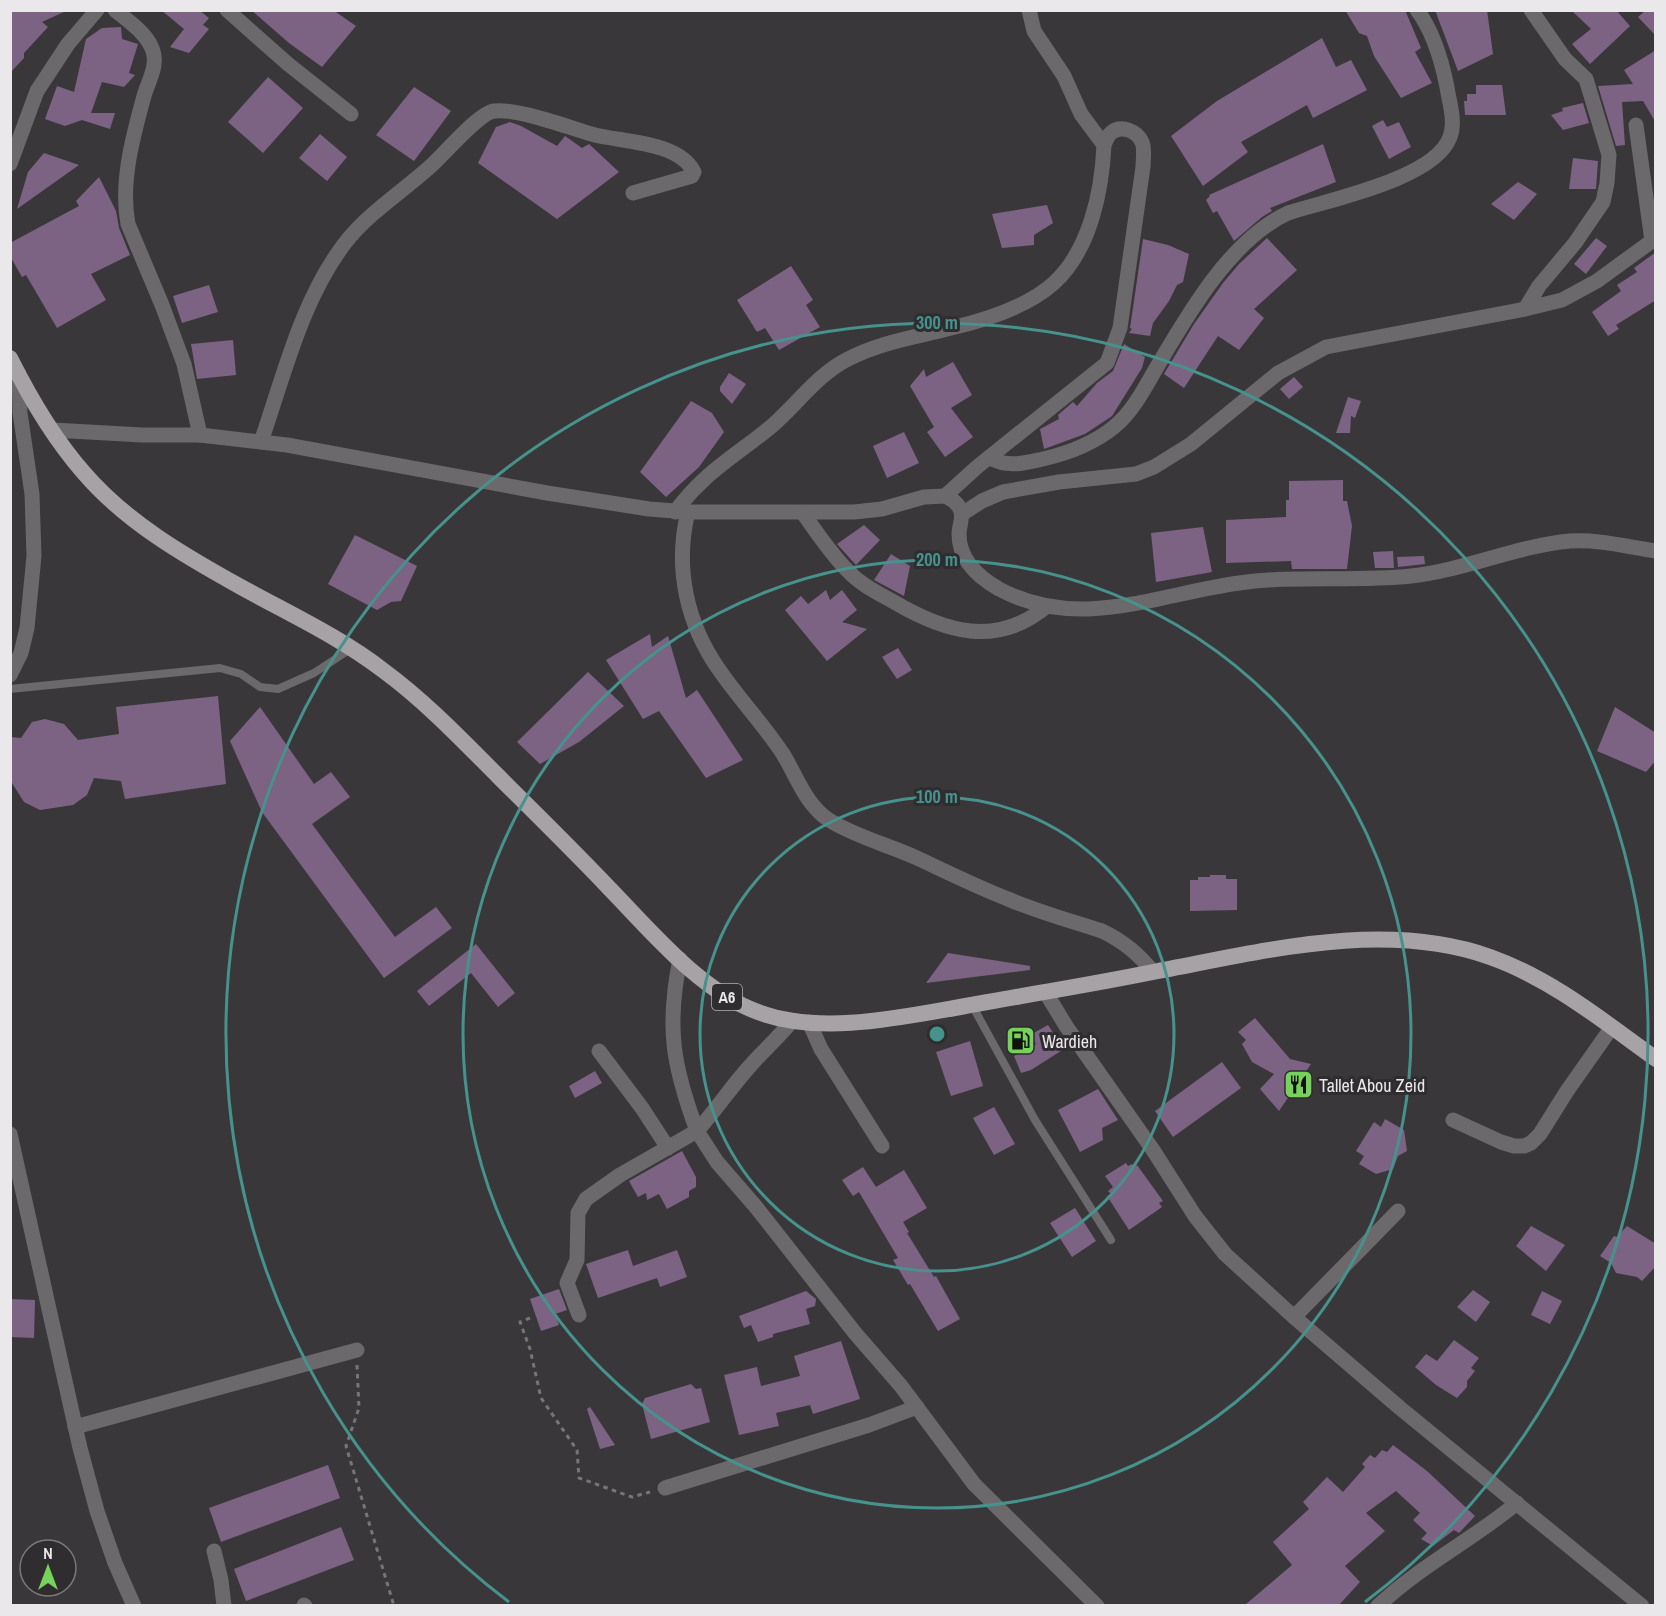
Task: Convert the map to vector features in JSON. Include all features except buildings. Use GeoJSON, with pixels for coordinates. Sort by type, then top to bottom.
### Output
{"type":"FeatureCollection","features":[{"type":"Feature","properties":{"kind":"highway","name":"A6"},"geometry":{"type":"LineString","coordinates":[[10,358],[53,430],[82,471],[103,492],[166,543],[236,585],[352,648],[388,674],[425,705],[680,959],[706,982],[736,1003],[791,1022],[840,1022],[890,1018],[1046,993],[1233,956],[1358,940],[1399,939],[1427,941],[1490,957],[1528,972],[1563,992],[1656,1059]]}},
{"type":"Feature","properties":{"kind":"street"},"geometry":{"type":"LineString","coordinates":[[10,164],[37,91],[61,53],[98,10]]}},
{"type":"Feature","properties":{"kind":"street"},"geometry":{"type":"LineString","coordinates":[[115,10],[144,37],[154,57],[153,71],[144,95],[129,162],[126,213],[133,239],[162,304],[184,364],[200,435]]}},
{"type":"Feature","properties":{"kind":"street"},"geometry":{"type":"LineString","coordinates":[[227,10],[288,64],[351,114]]}},
{"type":"Feature","properties":{"kind":"street"},"geometry":{"type":"LineString","coordinates":[[1029,10],[1034,31],[1064,76],[1081,114],[1104,145]]}},
{"type":"Feature","properties":{"kind":"street"},"geometry":{"type":"LineString","coordinates":[[990,458],[1001,463],[1021,464],[1052,457],[1094,441],[1115,426],[1136,402],[1178,332],[1219,273],[1240,247],[1257,232],[1273,220],[1288,213],[1394,180],[1416,170],[1444,148],[1452,130],[1445,77],[1435,45],[1424,19],[1417,10]]}},
{"type":"Feature","properties":{"kind":"street"},"geometry":{"type":"LineString","coordinates":[[1525,309],[1539,286],[1575,243],[1603,202],[1609,154],[1586,79],[1565,59],[1531,10]]}},
{"type":"Feature","properties":{"kind":"street"},"geometry":{"type":"LineString","coordinates":[[261,442],[303,322],[325,274],[346,242],[487,113],[507,111],[597,135],[661,148],[680,157],[694,172],[688,178],[633,193]]}},
{"type":"Feature","properties":{"kind":"street"},"geometry":{"type":"LineString","coordinates":[[962,514],[982,501],[1003,492],[1059,482],[1136,474],[1154,467],[1191,444],[1278,373],[1326,347],[1525,309],[1562,300],[1589,286],[1654,240],[1636,125]]}},
{"type":"Feature","properties":{"kind":"street"},"geometry":{"type":"LineString","coordinates":[[945,496],[1107,363],[1120,328],[1143,167],[1143,145],[1135,133],[1123,129],[1109,134],[1104,145],[1098,196],[1090,224],[1073,258],[1054,283],[1017,306],[974,322],[885,343],[845,360],[821,379],[772,426],[711,472],[688,494],[681,512],[684,530],[682,558],[685,591],[697,631],[721,672],[782,754],[811,803],[819,812],[842,827],[1008,900],[1102,931],[1136,953],[1153,972]]}},
{"type":"Feature","properties":{"kind":"street"},"geometry":{"type":"LineString","coordinates":[[10,675],[24,641],[32,591],[34,556],[32,495],[15,410],[19,374]]}},
{"type":"Feature","properties":{"kind":"street"},"geometry":{"type":"LineString","coordinates":[[53,430],[142,435],[200,435],[261,442],[618,505],[681,512],[803,513],[872,510],[924,497],[945,496],[956,503],[962,514],[959,539],[964,557],[969,566],[980,576],[1000,590],[1047,606],[1078,610],[1107,609],[1260,580],[1390,578],[1425,574],[1545,545],[1571,541],[1656,551]]}},
{"type":"Feature","properties":{"kind":"street"},"geometry":{"type":"LineString","coordinates":[[803,513],[837,559],[859,581],[908,610],[941,626],[972,631],[992,631],[1026,620],[1047,606]]}},
{"type":"Feature","properties":{"kind":"street"},"geometry":{"type":"LineString","coordinates":[[680,959],[672,1008],[673,1047],[686,1101],[697,1131],[717,1162],[917,1407],[974,1484],[1097,1605]]}},
{"type":"Feature","properties":{"kind":"street"},"geometry":{"type":"LineString","coordinates":[[1046,993],[1066,1026],[1153,1150],[1206,1233],[1232,1262],[1294,1317],[1642,1605]]}},
{"type":"Feature","properties":{"kind":"street"},"geometry":{"type":"LineString","coordinates":[[579,1315],[567,1282],[577,1260],[578,1213],[586,1199],[620,1175],[697,1131],[739,1078],[778,1039],[791,1022]]}},
{"type":"Feature","properties":{"kind":"street"},"geometry":{"type":"LineString","coordinates":[[809,1022],[821,1049],[882,1146]]}},
{"type":"Feature","properties":{"kind":"street"},"geometry":{"type":"LineString","coordinates":[[1453,1120],[1508,1144],[1519,1146],[1531,1143],[1540,1134],[1567,1091],[1612,1028]]}},
{"type":"Feature","properties":{"kind":"street"},"geometry":{"type":"LineString","coordinates":[[599,1051],[642,1108],[668,1148]]}},
{"type":"Feature","properties":{"kind":"street"},"geometry":{"type":"LineString","coordinates":[[10,1134],[75,1427],[97,1511],[115,1563],[134,1605]]}},
{"type":"Feature","properties":{"kind":"street"},"geometry":{"type":"LineString","coordinates":[[1294,1317],[1398,1211]]}},
{"type":"Feature","properties":{"kind":"street"},"geometry":{"type":"LineString","coordinates":[[75,1427],[357,1350]]}},
{"type":"Feature","properties":{"kind":"street"},"geometry":{"type":"LineString","coordinates":[[665,1488],[869,1425],[917,1407]]}},
{"type":"Feature","properties":{"kind":"street"},"geometry":{"type":"LineString","coordinates":[[1378,1605],[1423,1568],[1475,1535],[1517,1503]]}},
{"type":"Feature","properties":{"kind":"street"},"geometry":{"type":"LineString","coordinates":[[214,1551],[224,1605]]}},
{"type":"Feature","properties":{"kind":"lane"},"geometry":{"type":"LineString","coordinates":[[10,689],[220,668],[241,674],[260,687],[278,689],[314,673],[352,648]]}},
{"type":"Feature","properties":{"kind":"lane"},"geometry":{"type":"LineString","coordinates":[[972,1005],[1035,1120],[1111,1240]]}},
{"type":"Feature","properties":{"kind":"path"},"geometry":{"type":"LineString","coordinates":[[530,1318],[520,1322],[530,1348],[541,1398],[577,1450],[579,1478],[632,1497],[665,1488]]}},
{"type":"Feature","properties":{"kind":"path"},"geometry":{"type":"LineString","coordinates":[[357,1350],[359,1408],[345,1446],[394,1605]]}},
{"type":"Feature","properties":{"kind":"place","name":"Wardieh"},"geometry":{"type":"Point","coordinates":[1021,1041]}},
{"type":"Feature","properties":{"kind":"place","name":"Tallet Abou Zeid"},"geometry":{"type":"Point","coordinates":[1298,1085]}}]}
